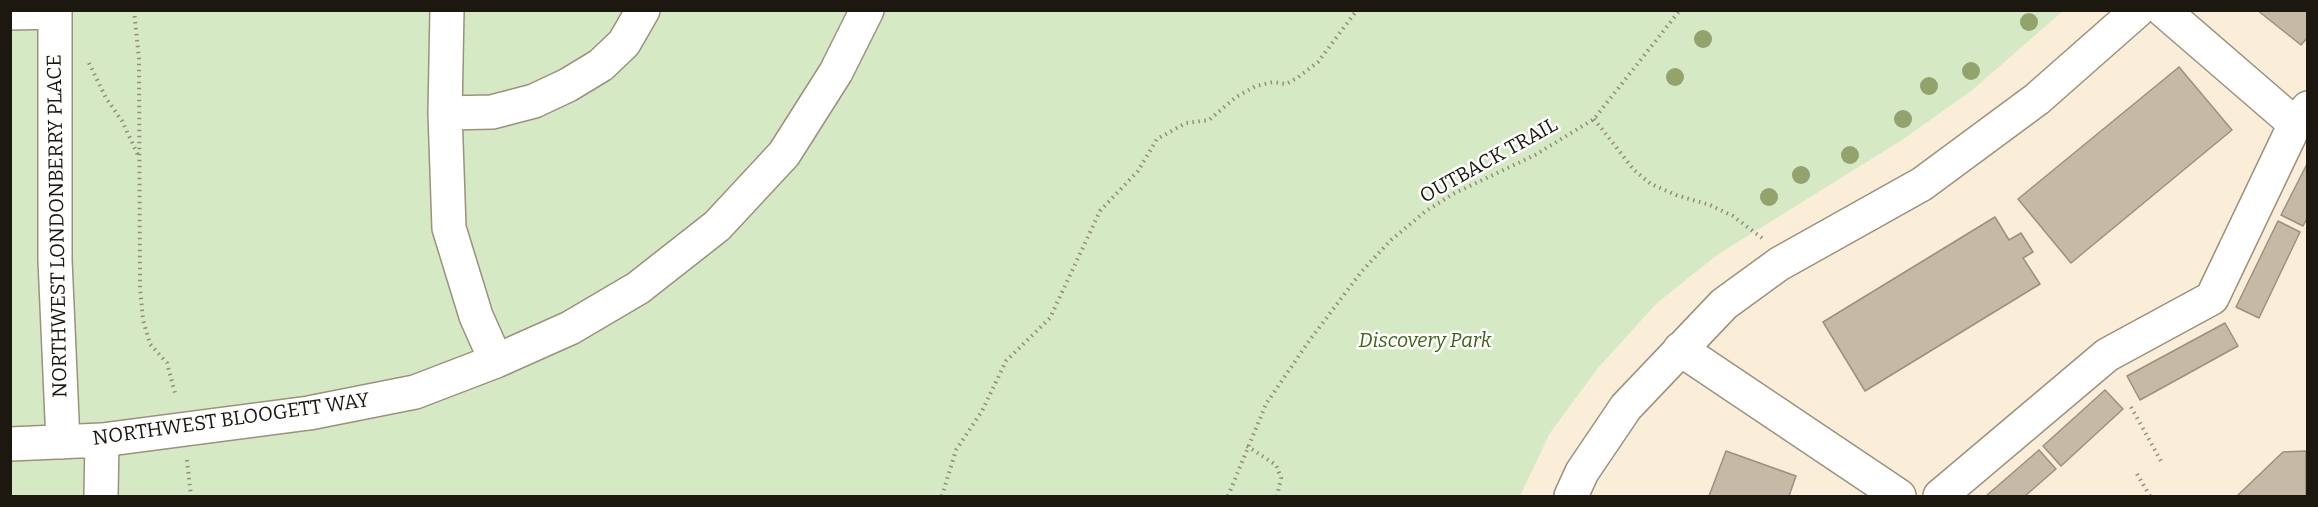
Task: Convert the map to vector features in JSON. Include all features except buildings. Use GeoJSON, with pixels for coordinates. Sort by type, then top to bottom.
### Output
{"type":"FeatureCollection","features":[{"type":"Feature","properties":{"kind":"street"},"geometry":{"type":"LineString","coordinates":[[447,10],[445,113],[448,228],[476,316],[496,361]]}},
{"type":"Feature","properties":{"kind":"street"},"geometry":{"type":"LineString","coordinates":[[445,113],[492,112],[534,101],[568,85],[601,65],[624,43],[644,10]]}},
{"type":"Feature","properties":{"kind":"street","name":"NORTHWEST BLOOGETT WAY"},"geometry":{"type":"LineString","coordinates":[[10,444],[102,440],[309,414],[415,392],[496,361],[570,328],[638,288],[717,226],[784,154],[836,72],[867,10]]}},
{"type":"Feature","properties":{"kind":"street"},"geometry":{"type":"LineString","coordinates":[[1571,496],[1582,472],[1626,407],[1724,304],[1779,264],[1922,184],[2037,99],[2138,10]]}},
{"type":"Feature","properties":{"kind":"street"},"geometry":{"type":"LineString","coordinates":[[1940,496],[2107,355],[2212,298],[2301,116],[2163,10]]}},
{"type":"Feature","properties":{"kind":"street"},"geometry":{"type":"LineString","coordinates":[[10,14],[55,11]]}},
{"type":"Feature","properties":{"kind":"street","name":"NORTHWEST LONDONBERRY PLACE"},"geometry":{"type":"LineString","coordinates":[[55,11],[55,260],[63,442]]}},
{"type":"Feature","properties":{"kind":"street"},"geometry":{"type":"LineString","coordinates":[[1680,349],[1899,496]]}},
{"type":"Feature","properties":{"kind":"street"},"geometry":{"type":"LineString","coordinates":[[101,496],[102,440]]}},
{"type":"Feature","properties":{"kind":"path"},"geometry":{"type":"LineString","coordinates":[[134,10],[139,59],[140,288],[143,320],[150,344],[167,363],[174,384],[182,430]]}},
{"type":"Feature","properties":{"kind":"path"},"geometry":{"type":"LineString","coordinates":[[942,496],[956,450],[982,411],[1006,361],[1050,318],[1100,211],[1138,171],[1157,139],[1186,123],[1209,120],[1236,97],[1256,86],[1273,82],[1286,84],[1298,78],[1318,62],[1357,10]]}},
{"type":"Feature","properties":{"kind":"path","name":"OUTBACK TRAIL"},"geometry":{"type":"LineString","coordinates":[[1228,496],[1266,404],[1309,341],[1362,272],[1391,240],[1426,211],[1454,194],[1535,155],[1594,119],[1680,10]]}},
{"type":"Feature","properties":{"kind":"path"},"geometry":{"type":"LineString","coordinates":[[55,50],[82,54],[89,62],[106,98],[122,121],[139,158]]}},
{"type":"Feature","properties":{"kind":"path"},"geometry":{"type":"LineString","coordinates":[[1594,119],[1634,170],[1651,184],[1676,195],[1710,205],[1733,216],[1761,235],[1779,264]]}},
{"type":"Feature","properties":{"kind":"path"},"geometry":{"type":"LineString","coordinates":[[2131,407],[2161,461]]}},
{"type":"Feature","properties":{"kind":"path"},"geometry":{"type":"LineString","coordinates":[[1247,446],[1276,465],[1281,478],[1277,496]]}},
{"type":"Feature","properties":{"kind":"path"},"geometry":{"type":"LineString","coordinates":[[2137,474],[2150,496]]}},
{"type":"Feature","properties":{"kind":"green space","name":"Discovery Park"},"geometry":{"type":"Polygon","coordinates":[[[10,11],[2063,11],[1971,91],[1902,140],[1717,255],[1657,303],[1598,368],[1550,433],[1520,496],[11,496],[10,11]]]}}]}
